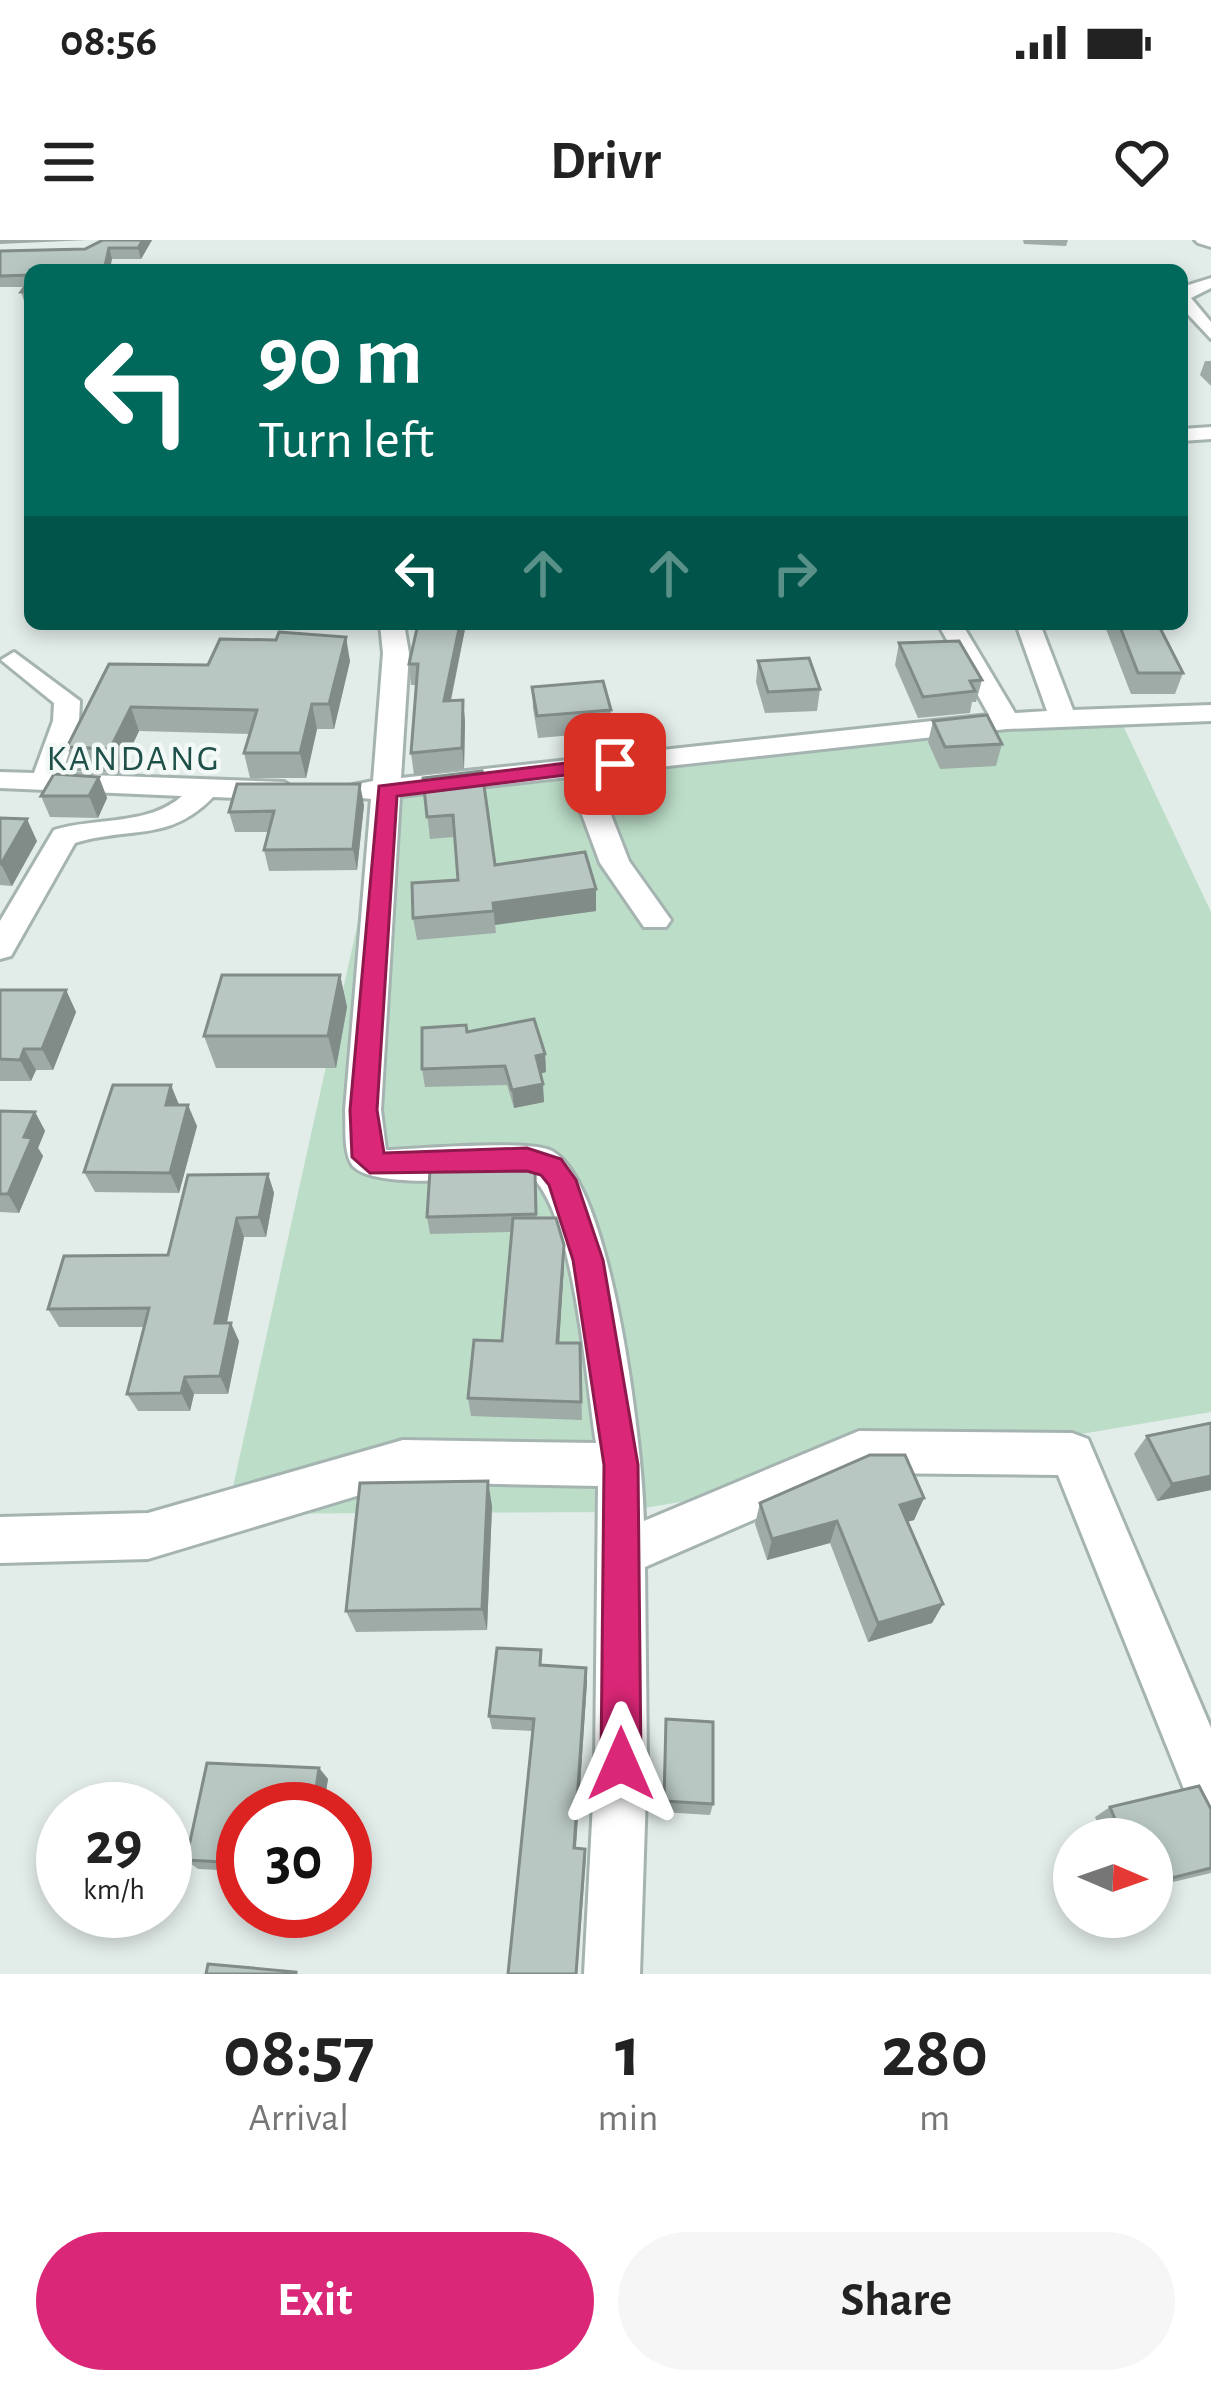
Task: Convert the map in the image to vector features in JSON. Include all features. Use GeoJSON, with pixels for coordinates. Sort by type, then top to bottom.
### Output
{"type":"FeatureCollection","features":[{"type":"Feature","properties":{"kind":"street"},"geometry":{"type":"LineString","coordinates":[[1188,308],[1206,342]]}},
{"type":"Feature","properties":{"kind":"street"},"geometry":{"type":"LineString","coordinates":[[393,630],[396,653],[363,1110],[367,1157],[380,1165],[527,1160],[557,1173],[588,1260],[621,1465],[621,1764],[611,1974]]}},
{"type":"Feature","properties":{"kind":"street"},"geometry":{"type":"LineString","coordinates":[[953,630],[1007,721]]}},
{"type":"Feature","properties":{"kind":"street"},"geometry":{"type":"LineString","coordinates":[[1030,630],[1064,721]]}},
{"type":"Feature","properties":{"kind":"street"},"geometry":{"type":"LineString","coordinates":[[14,660],[67,701],[66,721],[45,781]]}},
{"type":"Feature","properties":{"kind":"street"},"geometry":{"type":"LineString","coordinates":[[0,780],[203,790],[387,790],[1007,721],[1211,713]]}},
{"type":"Feature","properties":{"kind":"street"},"geometry":{"type":"LineString","coordinates":[[579,768],[615,863],[655,920]]}},
{"type":"Feature","properties":{"kind":"street"},"geometry":{"type":"LineString","coordinates":[[0,947],[64,838],[89,830],[163,823],[187,811],[203,790]]}},
{"type":"Feature","properties":{"kind":"street"},"geometry":{"type":"LineString","coordinates":[[621,1554],[860,1452],[1072,1454],[1211,1790]]}},
{"type":"Feature","properties":{"kind":"street"},"geometry":{"type":"LineString","coordinates":[[0,1540],[148,1536],[403,1461],[621,1465]]}},
{"type":"Feature","properties":{"kind":"green space"},"geometry":{"type":"Polygon","coordinates":[[[1120,719],[1211,912],[1211,1412],[621,1512],[227,1514],[387,791],[1120,719]]]}},
{"type":"Feature","properties":{"kind":"building"},"geometry":{"type":"Polygon","coordinates":[[[103,240],[143,240],[138,248],[109,248],[105,264],[24,264],[24,275],[0,276],[0,251],[85,249],[103,240]]]}},
{"type":"Feature","properties":{"kind":"building"},"geometry":{"type":"Polygon","coordinates":[[[417,630],[459,630],[444,701],[463,700],[462,748],[411,753],[418,664],[409,664],[417,630]]]}},
{"type":"Feature","properties":{"kind":"building"},"geometry":{"type":"Polygon","coordinates":[[[1121,630],[1161,630],[1183,673],[1138,673],[1121,630]]]}},
{"type":"Feature","properties":{"kind":"building"},"geometry":{"type":"Polygon","coordinates":[[[279,632],[346,637],[329,704],[312,704],[300,753],[244,753],[257,710],[131,707],[110,749],[67,747],[109,664],[208,665],[220,639],[276,640],[279,632]]]}},
{"type":"Feature","properties":{"kind":"building"},"geometry":{"type":"Polygon","coordinates":[[[959,641],[982,680],[970,681],[975,691],[923,697],[899,643],[959,641]]]}},
{"type":"Feature","properties":{"kind":"building"},"geometry":{"type":"Polygon","coordinates":[[[809,658],[820,689],[768,692],[758,661],[809,658]]]}},
{"type":"Feature","properties":{"kind":"building"},"geometry":{"type":"Polygon","coordinates":[[[603,681],[611,710],[537,716],[532,687],[603,681]]]}},
{"type":"Feature","properties":{"kind":"building"},"geometry":{"type":"Polygon","coordinates":[[[987,715],[1002,744],[945,747],[933,721],[987,715]]]}},
{"type":"Feature","properties":{"kind":"building"},"geometry":{"type":"Polygon","coordinates":[[[482,771],[495,865],[585,852],[596,889],[493,903],[494,911],[413,918],[412,883],[458,880],[453,815],[427,817],[423,778],[482,771]]]}},
{"type":"Feature","properties":{"kind":"building"},"geometry":{"type":"Polygon","coordinates":[[[54,774],[99,777],[89,796],[41,796],[54,774]]]}},
{"type":"Feature","properties":{"kind":"building"},"geometry":{"type":"Polygon","coordinates":[[[237,784],[360,784],[353,849],[264,850],[274,811],[229,812],[237,784]]]}},
{"type":"Feature","properties":{"kind":"building"},"geometry":{"type":"Polygon","coordinates":[[[0,818],[27,819],[1,864],[0,864],[0,818]]]}},
{"type":"Feature","properties":{"kind":"building"},"geometry":{"type":"Polygon","coordinates":[[[222,975],[340,975],[328,1036],[204,1036],[222,975]]]}},
{"type":"Feature","properties":{"kind":"building"},"geometry":{"type":"Polygon","coordinates":[[[0,990],[66,990],[42,1049],[24,1049],[20,1060],[0,1059],[0,990]]]}},
{"type":"Feature","properties":{"kind":"building"},"geometry":{"type":"Polygon","coordinates":[[[534,1019],[545,1054],[536,1056],[543,1084],[512,1090],[505,1066],[422,1069],[422,1028],[466,1025],[467,1032],[534,1019]]]}},
{"type":"Feature","properties":{"kind":"building"},"geometry":{"type":"Polygon","coordinates":[[[113,1085],[171,1085],[166,1105],[188,1105],[170,1173],[84,1172],[113,1085]]]}},
{"type":"Feature","properties":{"kind":"building"},"geometry":{"type":"Polygon","coordinates":[[[0,1111],[35,1112],[24,1137],[32,1138],[8,1194],[0,1194],[0,1111]]]}},
{"type":"Feature","properties":{"kind":"building"},"geometry":{"type":"Polygon","coordinates":[[[530,1167],[535,1173],[536,1214],[427,1217],[430,1170],[530,1167]]]}},
{"type":"Feature","properties":{"kind":"building"},"geometry":{"type":"Polygon","coordinates":[[[268,1174],[259,1217],[237,1218],[215,1323],[231,1323],[220,1376],[185,1377],[181,1393],[127,1394],[149,1308],[48,1309],[64,1256],[168,1255],[188,1175],[268,1174]]]}},
{"type":"Feature","properties":{"kind":"building"},"geometry":{"type":"Polygon","coordinates":[[[513,1218],[556,1218],[564,1245],[557,1343],[580,1343],[581,1402],[468,1398],[474,1340],[502,1341],[513,1218]]]}},
{"type":"Feature","properties":{"kind":"building"},"geometry":{"type":"Polygon","coordinates":[[[1211,1423],[1211,1476],[1172,1484],[1147,1436],[1211,1423]]]}},
{"type":"Feature","properties":{"kind":"building"},"geometry":{"type":"Polygon","coordinates":[[[870,1455],[905,1455],[924,1498],[900,1505],[943,1604],[878,1623],[837,1521],[772,1539],[760,1503],[870,1455]]]}},
{"type":"Feature","properties":{"kind":"building"},"geometry":{"type":"Polygon","coordinates":[[[488,1481],[482,1609],[346,1611],[360,1483],[488,1481]]]}},
{"type":"Feature","properties":{"kind":"building"},"geometry":{"type":"Polygon","coordinates":[[[497,1648],[541,1650],[540,1665],[586,1668],[574,1848],[585,1849],[576,1974],[508,1974],[534,1719],[489,1716],[497,1648]]]}},
{"type":"Feature","properties":{"kind":"building"},"geometry":{"type":"Polygon","coordinates":[[[666,1719],[713,1722],[713,1804],[664,1801],[666,1719]]]}},
{"type":"Feature","properties":{"kind":"building"},"geometry":{"type":"Polygon","coordinates":[[[207,1763],[319,1768],[317,1782],[216,1782],[216,1862],[192,1860],[192,1832],[207,1763]]]}},
{"type":"Feature","properties":{"kind":"building"},"geometry":{"type":"Polygon","coordinates":[[[1199,1786],[1211,1809],[1211,1868],[1173,1878],[1173,1818],[1114,1818],[1110,1807],[1199,1786]]]}},
{"type":"Feature","properties":{"kind":"building"},"geometry":{"type":"Polygon","coordinates":[[[208,1964],[296,1972],[296,1974],[206,1974],[208,1964]]]}},
{"type":"Feature","properties":{"kind":"district","name":"KANDANG"},"geometry":{"type":"Point","coordinates":[134,759]}},
{"type":"Feature","properties":{"kind":"route"},"geometry":{"type":"LineString","coordinates":[[615,764],[387,790],[363,1110],[367,1157],[380,1165],[527,1160],[551,1167],[562,1180],[588,1260],[621,1465],[621,1764]]}}]}
